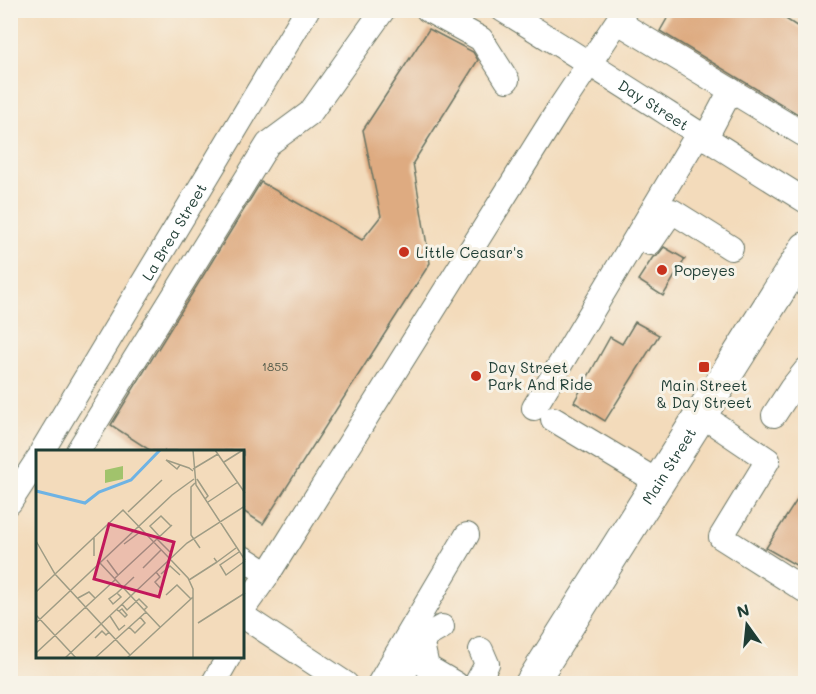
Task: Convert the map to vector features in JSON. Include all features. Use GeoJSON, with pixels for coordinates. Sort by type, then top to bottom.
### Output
{"type":"FeatureCollection","features":[{"type":"Feature","properties":{"kind":"main road","name":"Main Street"},"geometry":{"type":"LineString","coordinates":[[531,684],[806,248]]}},
{"type":"Feature","properties":{"kind":"street","name":"La Brea Street"},"geometry":{"type":"LineString","coordinates":[[43,450],[307,10]]}},
{"type":"Feature","properties":{"kind":"street"},"geometry":{"type":"LineString","coordinates":[[79,450],[268,144],[310,113],[383,10]]}},
{"type":"Feature","properties":{"kind":"street"},"geometry":{"type":"LineString","coordinates":[[428,10],[481,39],[507,80]]}},
{"type":"Feature","properties":{"kind":"street","name":"Day Street"},"geometry":{"type":"LineString","coordinates":[[503,10],[591,63],[701,137],[806,201]]}},
{"type":"Feature","properties":{"kind":"street"},"geometry":{"type":"LineString","coordinates":[[346,684],[245,620],[268,574],[535,148],[622,16],[731,90],[803,134]]}},
{"type":"Feature","properties":{"kind":"street"},"geometry":{"type":"LineString","coordinates":[[658,482],[544,414],[701,137],[731,90]]}},
{"type":"Feature","properties":{"kind":"street"},"geometry":{"type":"LineString","coordinates":[[616,295],[672,211],[731,248]]}},
{"type":"Feature","properties":{"kind":"street"},"geometry":{"type":"LineString","coordinates":[[774,415],[806,370]]}},
{"type":"Feature","properties":{"kind":"street"},"geometry":{"type":"LineString","coordinates":[[700,414],[768,460],[721,537],[806,591]]}},
{"type":"Feature","properties":{"kind":"street"},"geometry":{"type":"LineString","coordinates":[[23,493],[36,464]]}},
{"type":"Feature","properties":{"kind":"street"},"geometry":{"type":"LineString","coordinates":[[379,684],[467,535]]}},
{"type":"Feature","properties":{"kind":"street"},"geometry":{"type":"LineString","coordinates":[[244,559],[268,574]]}},
{"type":"Feature","properties":{"kind":"street"},"geometry":{"type":"LineString","coordinates":[[407,684],[401,680],[421,639],[442,627]]}},
{"type":"Feature","properties":{"kind":"street"},"geometry":{"type":"LineString","coordinates":[[421,639],[427,667],[456,684]]}},
{"type":"Feature","properties":{"kind":"street"},"geometry":{"type":"LineString","coordinates":[[476,684],[487,664],[481,650]]}},
{"type":"Feature","properties":{"kind":"street"},"geometry":{"type":"LineString","coordinates":[[213,684],[228,658]]}},
{"type":"Feature","properties":{"kind":"building"},"geometry":{"type":"Polygon","coordinates":[[[672,10],[772,10],[806,32],[806,119],[660,31],[672,10]]]}},
{"type":"Feature","properties":{"kind":"building"},"geometry":{"type":"Polygon","coordinates":[[[429,29],[473,52],[478,60],[413,163],[430,263],[263,524],[244,512],[244,450],[149,450],[111,425],[261,182],[362,240],[381,216],[363,130],[429,29]]]}},
{"type":"Feature","properties":{"kind":"building","name":"Popeyes"},"geometry":{"type":"Polygon","coordinates":[[[664,247],[685,259],[663,296],[638,280],[653,257],[657,256],[664,247]]]}},
{"type":"Feature","properties":{"kind":"building"},"geometry":{"type":"Polygon","coordinates":[[[635,322],[659,335],[605,421],[574,402],[610,337],[622,344],[635,322]]]}},
{"type":"Feature","properties":{"kind":"building"},"geometry":{"type":"Polygon","coordinates":[[[806,486],[806,571],[766,548],[806,486]]]}},
{"type":"Feature","properties":{"kind":"place","name":"Little Ceasar's"},"geometry":{"type":"Point","coordinates":[404,252]}},
{"type":"Feature","properties":{"kind":"place","name":"Popeyes"},"geometry":{"type":"Point","coordinates":[662,270]}},
{"type":"Feature","properties":{"kind":"place","name":"Main Street & Day Street"},"geometry":{"type":"Point","coordinates":[704,367]}},
{"type":"Feature","properties":{"kind":"place","name":"Day Street Park And Ride"},"geometry":{"type":"Point","coordinates":[476,376]}}]}
